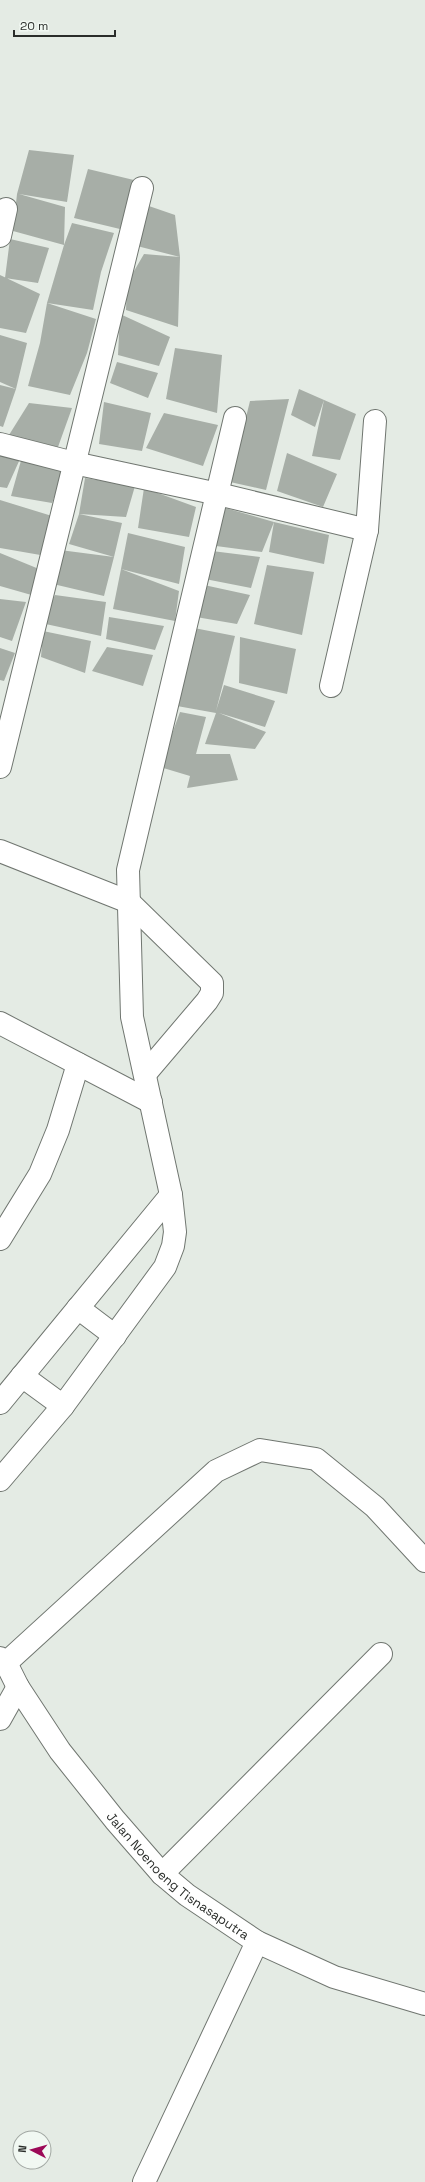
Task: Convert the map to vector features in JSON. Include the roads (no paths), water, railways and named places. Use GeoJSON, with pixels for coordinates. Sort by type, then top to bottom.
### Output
{"type":"FeatureCollection","features":[{"type":"Feature","properties":{"kind":"street"},"geometry":{"type":"LineString","coordinates":[[0,767],[142,188]]}},
{"type":"Feature","properties":{"kind":"street"},"geometry":{"type":"LineString","coordinates":[[0,236],[6,208]]}},
{"type":"Feature","properties":{"kind":"street"},"geometry":{"type":"LineString","coordinates":[[0,1480],[63,1406],[115,1336],[165,1267],[173,1246],[175,1232],[171,1195],[132,1017],[128,870],[235,418]]}},
{"type":"Feature","properties":{"kind":"street"},"geometry":{"type":"LineString","coordinates":[[331,686],[367,530],[375,421]]}},
{"type":"Feature","properties":{"kind":"street"},"geometry":{"type":"LineString","coordinates":[[0,444],[74,463],[218,494],[367,530]]}},
{"type":"Feature","properties":{"kind":"street"},"geometry":{"type":"LineString","coordinates":[[0,851],[129,902],[212,983],[213,988],[207,1001],[145,1074]]}},
{"type":"Feature","properties":{"kind":"street"},"geometry":{"type":"LineString","coordinates":[[0,1023],[151,1102]]}},
{"type":"Feature","properties":{"kind":"street"},"geometry":{"type":"LineString","coordinates":[[0,1239],[40,1174],[58,1130],[78,1064]]}},
{"type":"Feature","properties":{"kind":"street"},"geometry":{"type":"LineString","coordinates":[[0,1403],[171,1195]]}},
{"type":"Feature","properties":{"kind":"street"},"geometry":{"type":"LineString","coordinates":[[78,1308],[115,1336]]}},
{"type":"Feature","properties":{"kind":"street"},"geometry":{"type":"LineString","coordinates":[[22,1376],[63,1406]]}},
{"type":"Feature","properties":{"kind":"street"},"geometry":{"type":"LineString","coordinates":[[3,1660],[216,1472],[260,1450],[316,1459],[375,1507],[425,1561]]}},
{"type":"Feature","properties":{"kind":"street"},"geometry":{"type":"LineString","coordinates":[[162,1874],[381,1654]]}},
{"type":"Feature","properties":{"kind":"street","name":"Jalan Noenoeng Tisnasaputra"},"geometry":{"type":"LineString","coordinates":[[3,1660],[18,1687],[60,1751],[115,1820],[162,1874],[187,1895],[257,1942],[334,1976],[425,2004]]}},
{"type":"Feature","properties":{"kind":"street"},"geometry":{"type":"LineString","coordinates":[[0,1718],[18,1687]]}},
{"type":"Feature","properties":{"kind":"street"},"geometry":{"type":"LineString","coordinates":[[144,2182],[257,1942]]}}]}
